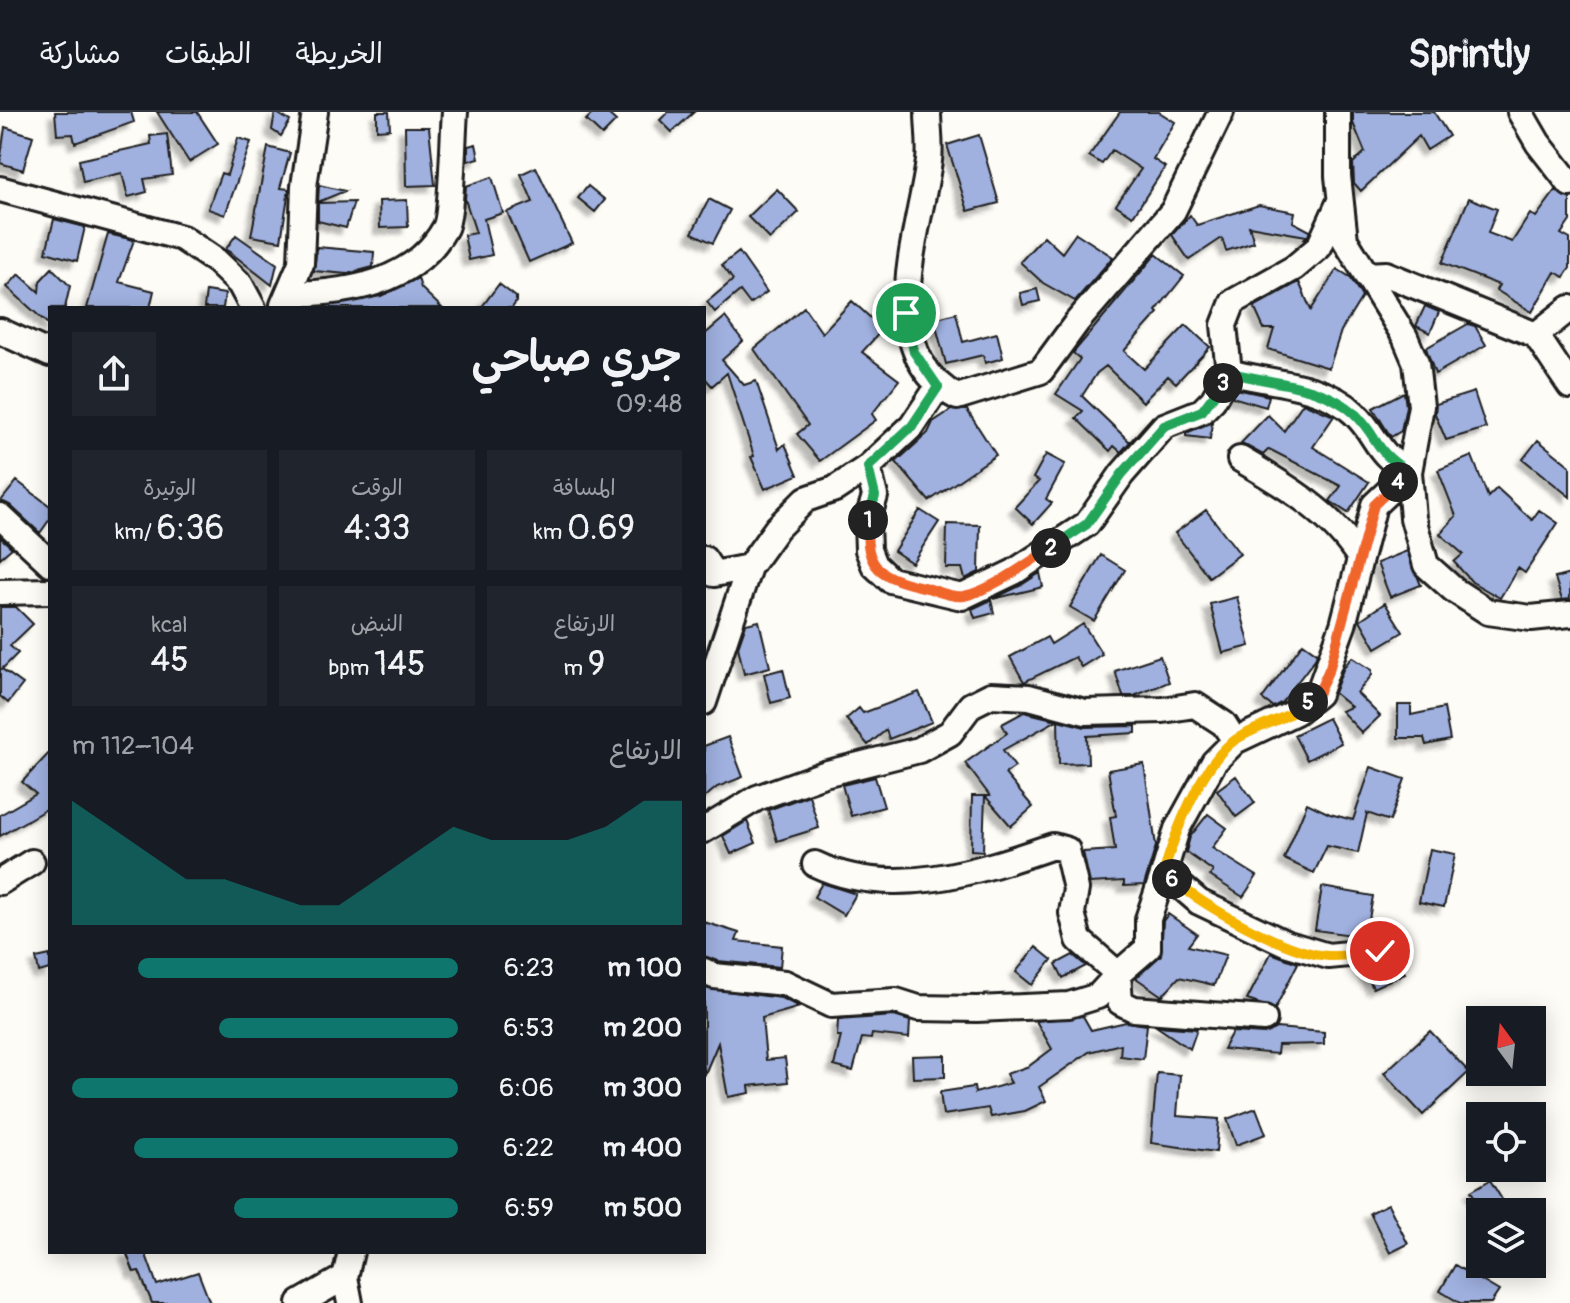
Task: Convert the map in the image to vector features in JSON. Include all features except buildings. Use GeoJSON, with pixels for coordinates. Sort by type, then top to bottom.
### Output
{"type":"FeatureCollection","features":[{"type":"Feature","properties":{"kind":"street"},"geometry":{"type":"LineString","coordinates":[[285,301],[301,263],[304,186],[315,112]]}},
{"type":"Feature","properties":{"kind":"street"},"geometry":{"type":"LineString","coordinates":[[285,301],[342,293],[380,282],[416,262],[447,226],[455,112]]}},
{"type":"Feature","properties":{"kind":"street"},"geometry":{"type":"LineString","coordinates":[[928,112],[930,157],[906,313],[914,352],[938,387],[957,397],[1041,371],[1077,322],[1173,211],[1221,112]]}},
{"type":"Feature","properties":{"kind":"street"},"geometry":{"type":"LineString","coordinates":[[1338,112],[1340,201],[1345,240],[1405,337],[1416,363],[1421,406],[1409,472],[1413,518],[1426,565],[1454,590],[1488,612],[1531,618],[1570,614]]}},
{"type":"Feature","properties":{"kind":"street"},"geometry":{"type":"LineString","coordinates":[[1520,112],[1538,143],[1570,184]]}},
{"type":"Feature","properties":{"kind":"street"},"geometry":{"type":"LineString","coordinates":[[0,189],[182,238],[216,261],[240,284],[252,306]]}},
{"type":"Feature","properties":{"kind":"street"},"geometry":{"type":"LineString","coordinates":[[868,467],[875,496],[867,522],[868,550],[874,565],[890,580],[962,597],[1014,572],[1087,524],[1122,474],[1164,426],[1202,411],[1213,400],[1229,372],[1224,325],[1233,302],[1294,268],[1319,247],[1340,201]]}},
{"type":"Feature","properties":{"kind":"street"},"geometry":{"type":"LineString","coordinates":[[1366,275],[1386,274],[1536,335],[1570,386]]}},
{"type":"Feature","properties":{"kind":"street"},"geometry":{"type":"LineString","coordinates":[[1536,335],[1570,308]]}},
{"type":"Feature","properties":{"kind":"street"},"geometry":{"type":"LineString","coordinates":[[0,331],[48,353]]}},
{"type":"Feature","properties":{"kind":"street"},"geometry":{"type":"LineString","coordinates":[[1229,372],[1307,388],[1344,407],[1354,413],[1385,458],[1409,472]]}},
{"type":"Feature","properties":{"kind":"street"},"geometry":{"type":"LineString","coordinates":[[706,696],[749,567],[777,528],[806,499],[835,489],[868,467],[912,426],[938,387]]}},
{"type":"Feature","properties":{"kind":"street"},"geometry":{"type":"LineString","coordinates":[[1240,459],[1289,487],[1346,536],[1360,558]]}},
{"type":"Feature","properties":{"kind":"street"},"geometry":{"type":"LineString","coordinates":[[706,972],[714,976],[785,983],[831,1005],[896,1001],[918,1008],[947,1009],[1069,1005],[1098,996],[1148,948],[1148,919],[1177,829],[1214,762],[1235,741],[1296,712],[1318,694],[1343,625],[1374,505],[1409,472]]}},
{"type":"Feature","properties":{"kind":"street"},"geometry":{"type":"LineString","coordinates":[[0,516],[48,561]]}},
{"type":"Feature","properties":{"kind":"street"},"geometry":{"type":"LineString","coordinates":[[706,562],[714,574],[749,567]]}},
{"type":"Feature","properties":{"kind":"street"},"geometry":{"type":"LineString","coordinates":[[0,592],[48,591]]}},
{"type":"Feature","properties":{"kind":"street"},"geometry":{"type":"LineString","coordinates":[[706,829],[757,798],[824,774],[919,750],[950,733],[971,705],[991,695],[1029,697],[1085,712],[1163,710],[1195,705],[1224,724],[1235,741]]}},
{"type":"Feature","properties":{"kind":"street"},"geometry":{"type":"LineString","coordinates":[[815,864],[865,881],[902,883],[1053,846],[1067,850],[1076,889],[1072,913],[1079,940],[1118,974],[1120,1002],[1134,1009],[1264,1019]]}},
{"type":"Feature","properties":{"kind":"street"},"geometry":{"type":"LineString","coordinates":[[0,882],[32,862]]}},
{"type":"Feature","properties":{"kind":"street"},"geometry":{"type":"LineString","coordinates":[[1164,872],[1199,902],[1285,943],[1328,956],[1380,951]]}},
{"type":"Feature","properties":{"kind":"street"},"geometry":{"type":"LineString","coordinates":[[350,1303],[345,1277],[351,1254]]}},
{"type":"Feature","properties":{"kind":"street"},"geometry":{"type":"LineString","coordinates":[[300,1303],[345,1277]]}},
{"type":"Feature","properties":{"kind":"route"},"geometry":{"type":"LineString","coordinates":[[906,313],[914,352],[938,387],[912,426],[868,467],[875,496],[867,522],[868,550],[874,565],[890,580],[962,597],[1014,572],[1087,524],[1122,474],[1164,426],[1202,411],[1213,400],[1229,372],[1307,388],[1335,402],[1354,413],[1385,458],[1409,472],[1374,505],[1364,533],[1343,625],[1318,694],[1296,712],[1235,741],[1214,762],[1177,829],[1164,872],[1199,902],[1285,943],[1328,956],[1380,951]]}}]}
